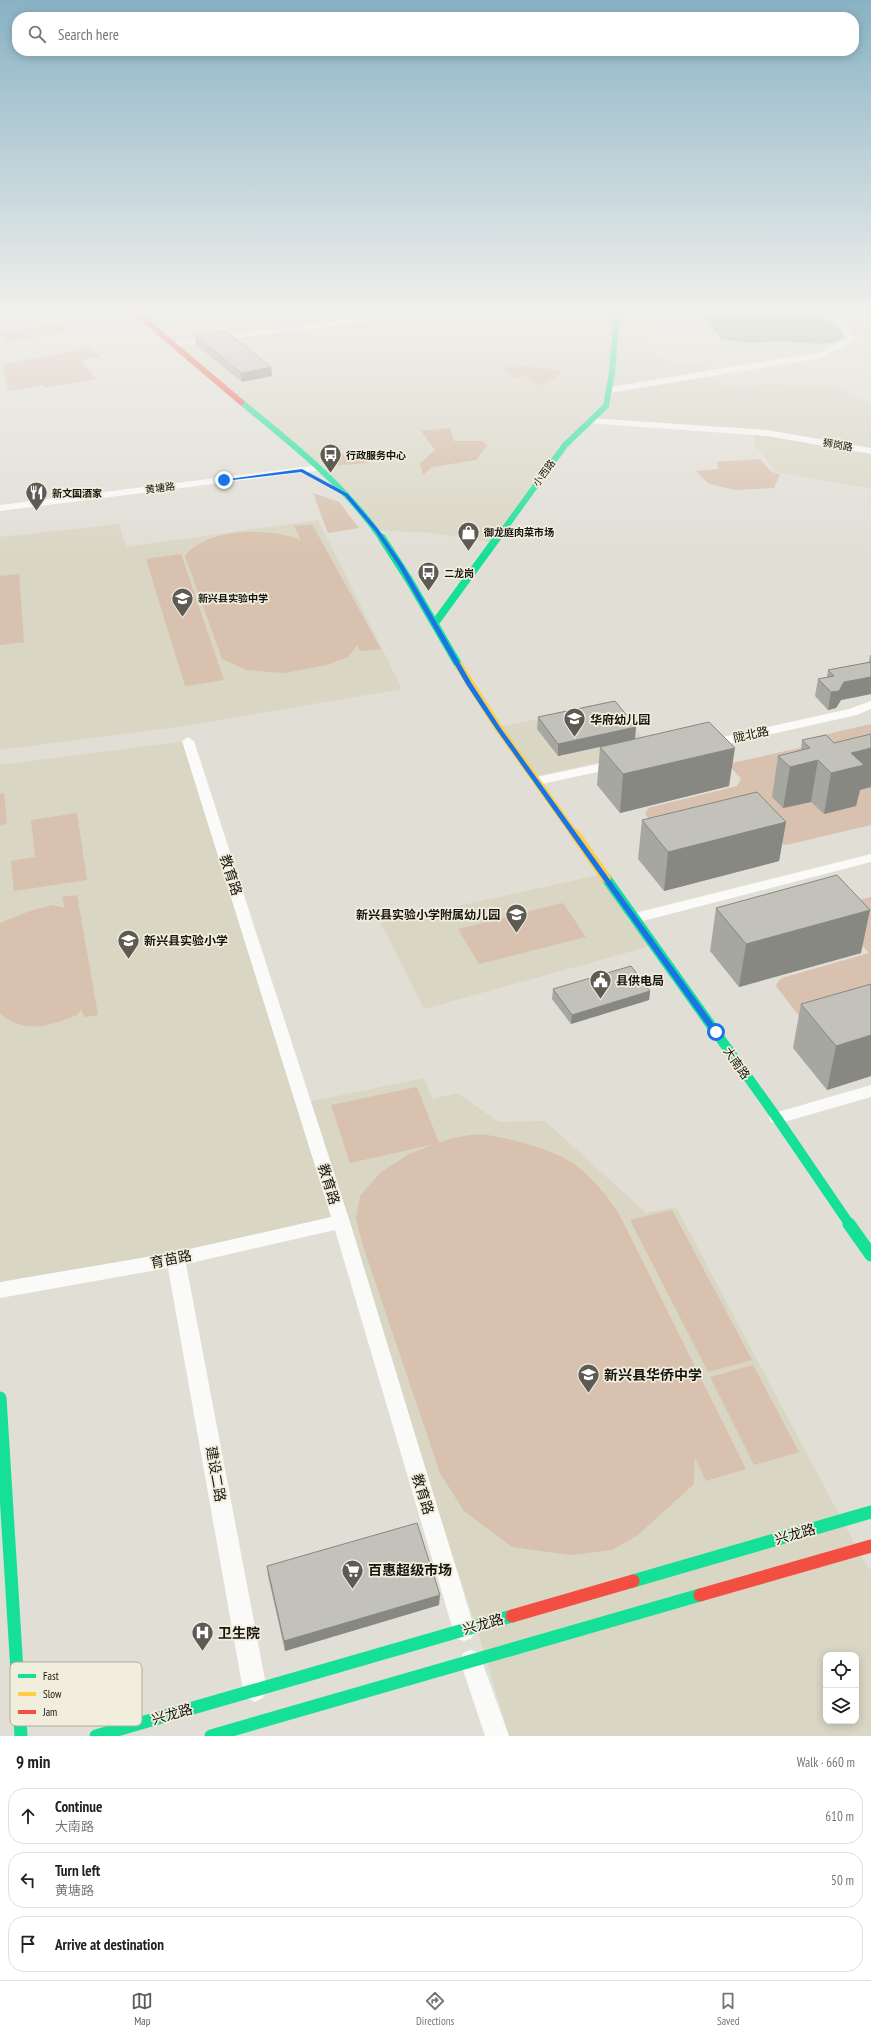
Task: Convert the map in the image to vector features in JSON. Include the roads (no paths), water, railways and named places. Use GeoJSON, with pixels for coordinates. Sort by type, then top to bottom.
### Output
{"type":"FeatureCollection","features":[{"type":"Feature","properties":{"kind":"street","name":"大南路"},"geometry":{"type":"LineString","coordinates":[[230,393],[319,468],[347,495],[381,536],[435,623],[469,684],[777,1118],[871,1255]]}},
{"type":"Feature","properties":{"kind":"street","name":"小西路"},"geometry":{"type":"LineString","coordinates":[[435,623],[565,445],[606,406],[608,393]]}},
{"type":"Feature","properties":{"kind":"street","name":"狮岗路"},"geometry":{"type":"LineString","coordinates":[[590,421],[767,433],[871,451]]}},
{"type":"Feature","properties":{"kind":"street","name":"大南路"},"geometry":{"type":"LineString","coordinates":[[290,460],[302,470],[347,495]]}},
{"type":"Feature","properties":{"kind":"street","name":"黄塘路"},"geometry":{"type":"LineString","coordinates":[[0,508],[319,468]]}},
{"type":"Feature","properties":{"kind":"street","name":"陇北路"},"geometry":{"type":"LineString","coordinates":[[695,747],[853,712],[871,705]]}},
{"type":"Feature","properties":{"kind":"street","name":"教育路"},"geometry":{"type":"LineString","coordinates":[[188,741],[341,1222],[464,1630]]}},
{"type":"Feature","properties":{"kind":"street"},"geometry":{"type":"LineString","coordinates":[[537,781],[627,762]]}},
{"type":"Feature","properties":{"kind":"street"},"geometry":{"type":"LineString","coordinates":[[635,918],[871,858]]}},
{"type":"Feature","properties":{"kind":"street"},"geometry":{"type":"LineString","coordinates":[[777,1118],[871,1091]]}},
{"type":"Feature","properties":{"kind":"street","name":"育苗路"},"geometry":{"type":"LineString","coordinates":[[0,1290],[176,1259],[341,1222]]}},
{"type":"Feature","properties":{"kind":"street","name":"建设二路"},"geometry":{"type":"LineString","coordinates":[[176,1259],[256,1690]]}},
{"type":"Feature","properties":{"kind":"street"},"geometry":{"type":"LineString","coordinates":[[0,1398],[16,1662]]}},
{"type":"Feature","properties":{"kind":"street","name":"兴龙路"},"geometry":{"type":"LineString","coordinates":[[142,1723],[871,1512]]}},
{"type":"Feature","properties":{"kind":"street"},"geometry":{"type":"LineString","coordinates":[[211,1736],[255,1730],[471,1661],[871,1546]]}},
{"type":"Feature","properties":{"kind":"street"},"geometry":{"type":"LineString","coordinates":[[471,1661],[497,1736]]}},
{"type":"Feature","properties":{"kind":"street"},"geometry":{"type":"LineString","coordinates":[[20,1726],[21,1736]]}},
{"type":"Feature","properties":{"kind":"street","name":"兴龙路"},"geometry":{"type":"LineString","coordinates":[[96,1736],[131,1726]]}},
{"type":"Feature","properties":{"kind":"place","name":"行政服务中心"},"geometry":{"type":"Point","coordinates":[330,474]}},
{"type":"Feature","properties":{"kind":"place","name":"新文国酒家"},"geometry":{"type":"Point","coordinates":[36,512]}},
{"type":"Feature","properties":{"kind":"place","name":"御龙庭肉菜市场"},"geometry":{"type":"Point","coordinates":[468,552]}},
{"type":"Feature","properties":{"kind":"place","name":"二龙岗"},"geometry":{"type":"Point","coordinates":[429,592]}},
{"type":"Feature","properties":{"kind":"place","name":"新兴县实验中学"},"geometry":{"type":"Point","coordinates":[183,618]}},
{"type":"Feature","properties":{"kind":"place","name":"华府幼儿园"},"geometry":{"type":"Point","coordinates":[575,738]}},
{"type":"Feature","properties":{"kind":"place","name":"新兴县实验小学附属幼儿园"},"geometry":{"type":"Point","coordinates":[516,934]}},
{"type":"Feature","properties":{"kind":"place","name":"新兴县实验小学"},"geometry":{"type":"Point","coordinates":[129,960]}},
{"type":"Feature","properties":{"kind":"place","name":"县供电局"},"geometry":{"type":"Point","coordinates":[601,1000]}},
{"type":"Feature","properties":{"kind":"place","name":"新兴县华侨中学"},"geometry":{"type":"Point","coordinates":[588,1394]}},
{"type":"Feature","properties":{"kind":"place","name":"百惠超级市场"},"geometry":{"type":"Point","coordinates":[353,1590]}},
{"type":"Feature","properties":{"kind":"place","name":"卫生院"},"geometry":{"type":"Point","coordinates":[203,1652]}}]}
